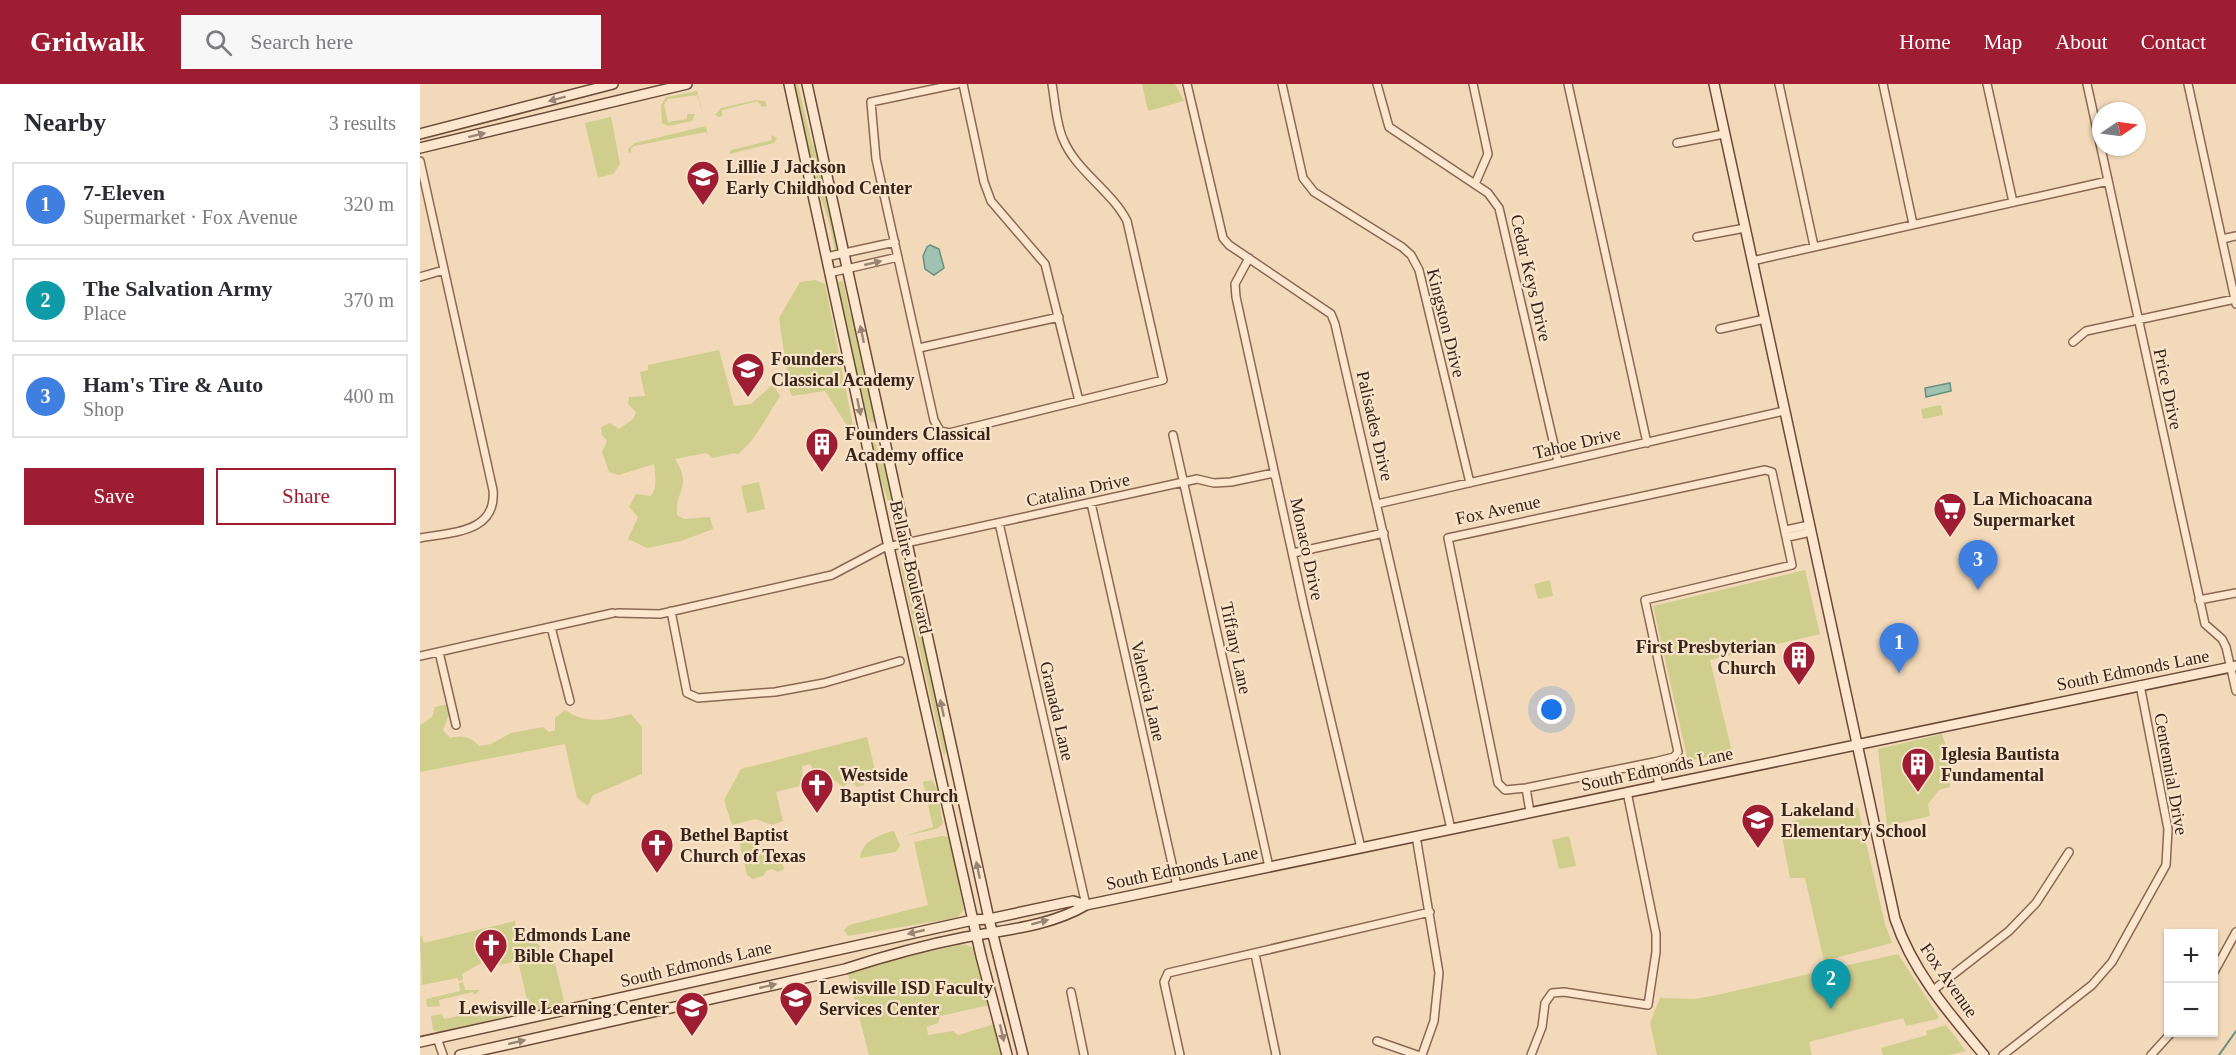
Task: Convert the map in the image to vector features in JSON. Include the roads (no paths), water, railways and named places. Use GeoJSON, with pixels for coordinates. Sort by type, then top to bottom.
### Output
{"type":"FeatureCollection","features":[{"type":"Feature","properties":{"kind":"main road"},"geometry":{"type":"LineString","coordinates":[[420,134],[613,84]]}},
{"type":"Feature","properties":{"kind":"main road"},"geometry":{"type":"LineString","coordinates":[[420,148],[687,84]]}},
{"type":"Feature","properties":{"kind":"main road"},"geometry":{"type":"LineString","coordinates":[[781,84],[791,94]]}},
{"type":"Feature","properties":{"kind":"main road","name":"Bellaire Boulevard"},"geometry":{"type":"LineString","coordinates":[[789,84],[889,547],[973,920],[1007,1055]]}},
{"type":"Feature","properties":{"kind":"main road","name":"Bellaire Boulevard"},"geometry":{"type":"LineString","coordinates":[[807,84],[992,933],[1023,1055]]}},
{"type":"Feature","properties":{"kind":"main road","name":"Fox Avenue"},"geometry":{"type":"LineString","coordinates":[[1714,84],[1895,919],[1905,945],[1932,991],[1984,1055]]}},
{"type":"Feature","properties":{"kind":"main road"},"geometry":{"type":"LineString","coordinates":[[865,435],[884,432]]}},
{"type":"Feature","properties":{"kind":"main road","name":"South Edmonds Lane"},"geometry":{"type":"LineString","coordinates":[[460,1055],[845,969],[885,956],[1071,914],[1086,905],[2234,667]]}},
{"type":"Feature","properties":{"kind":"main road"},"geometry":{"type":"LineString","coordinates":[[939,769],[955,765]]}},
{"type":"Feature","properties":{"kind":"main road","name":"South Edmonds Lane"},"geometry":{"type":"LineString","coordinates":[[420,1042],[973,920],[989,919],[1073,901],[1086,905]]}},
{"type":"Feature","properties":{"kind":"main road"},"geometry":{"type":"LineString","coordinates":[[840,949],[845,969]]}},
{"type":"Feature","properties":{"kind":"main road"},"geometry":{"type":"LineString","coordinates":[[731,974],[736,993]]}},
{"type":"Feature","properties":{"kind":"street"},"geometry":{"type":"LineString","coordinates":[[957,84],[870,102],[876,159],[934,420],[940,431],[958,432],[1163,380],[1127,221],[1118,204],[1078,160],[1063,138],[1052,84]]}},
{"type":"Feature","properties":{"kind":"street"},"geometry":{"type":"LineString","coordinates":[[963,84],[984,182],[991,201],[1045,264],[1079,401]]}},
{"type":"Feature","properties":{"kind":"street","name":"Palisades Drive"},"geometry":{"type":"LineString","coordinates":[[1187,84],[1223,238],[1331,314],[1341,343],[1451,829]]}},
{"type":"Feature","properties":{"kind":"street","name":"Kingston Drive"},"geometry":{"type":"LineString","coordinates":[[1282,84],[1303,178],[1314,192],[1402,247],[1411,255],[1419,270],[1470,483]]}},
{"type":"Feature","properties":{"kind":"street","name":"Cedar Keys Drive"},"geometry":{"type":"LineString","coordinates":[[1377,84],[1385,120],[1389,127],[1488,193],[1499,208],[1558,462]]}},
{"type":"Feature","properties":{"kind":"street"},"geometry":{"type":"LineString","coordinates":[[1473,84],[1488,154],[1475,184]]}},
{"type":"Feature","properties":{"kind":"street"},"geometry":{"type":"LineString","coordinates":[[1568,84],[1647,443]]}},
{"type":"Feature","properties":{"kind":"street"},"geometry":{"type":"LineString","coordinates":[[1779,84],[1814,246]]}},
{"type":"Feature","properties":{"kind":"street"},"geometry":{"type":"LineString","coordinates":[[1883,84],[1913,224]]}},
{"type":"Feature","properties":{"kind":"street"},"geometry":{"type":"LineString","coordinates":[[1987,84],[2013,202]]}},
{"type":"Feature","properties":{"kind":"street","name":"Price Drive"},"geometry":{"type":"LineString","coordinates":[[2087,84],[2199,600],[2205,624],[2222,639],[2234,667],[2236,691]]}},
{"type":"Feature","properties":{"kind":"street"},"geometry":{"type":"LineString","coordinates":[[2073,342],[2086,331],[2236,301],[2188,84]]}},
{"type":"Feature","properties":{"kind":"street"},"geometry":{"type":"LineString","coordinates":[[1677,143],[1725,134]]}},
{"type":"Feature","properties":{"kind":"street"},"geometry":{"type":"LineString","coordinates":[[420,161],[495,506],[486,519],[475,525],[420,538]]}},
{"type":"Feature","properties":{"kind":"street"},"geometry":{"type":"LineString","coordinates":[[1752,261],[2108,182]]}},
{"type":"Feature","properties":{"kind":"street"},"geometry":{"type":"LineString","coordinates":[[1696,237],[1745,228]]}},
{"type":"Feature","properties":{"kind":"street"},"geometry":{"type":"LineString","coordinates":[[2222,239],[2236,236]]}},
{"type":"Feature","properties":{"kind":"street"},"geometry":{"type":"LineString","coordinates":[[826,257],[895,242]]}},
{"type":"Feature","properties":{"kind":"street"},"geometry":{"type":"LineString","coordinates":[[829,273],[898,257]]}},
{"type":"Feature","properties":{"kind":"street","name":"Monaco Drive"},"geometry":{"type":"LineString","coordinates":[[1249,258],[1235,284],[1274,473],[1361,848]]}},
{"type":"Feature","properties":{"kind":"street"},"geometry":{"type":"LineString","coordinates":[[420,277],[444,270]]}},
{"type":"Feature","properties":{"kind":"street"},"geometry":{"type":"LineString","coordinates":[[919,348],[1059,317]]}},
{"type":"Feature","properties":{"kind":"street"},"geometry":{"type":"LineString","coordinates":[[1720,329],[1765,320]]}},
{"type":"Feature","properties":{"kind":"street","name":"Tahoe Drive"},"geometry":{"type":"LineString","coordinates":[[1377,504],[1784,411]]}},
{"type":"Feature","properties":{"kind":"street","name":"Tiffany Lane"},"geometry":{"type":"LineString","coordinates":[[1173,435],[1269,867]]}},
{"type":"Feature","properties":{"kind":"street","name":"Fox Avenue"},"geometry":{"type":"LineString","coordinates":[[1765,470],[1772,472],[1787,533],[1792,565],[1645,600],[1678,752],[1674,757],[1526,789],[1505,790],[1498,783],[1448,538],[1765,470]]}},
{"type":"Feature","properties":{"kind":"street","name":"Catalina Drive"},"geometry":{"type":"LineString","coordinates":[[420,656],[615,613],[630,615],[671,611],[832,575],[889,547],[1197,479],[1214,483],[1231,482],[1274,473]]}},
{"type":"Feature","properties":{"kind":"street","name":"Valencia Lane"},"geometry":{"type":"LineString","coordinates":[[1091,502],[1177,886]]}},
{"type":"Feature","properties":{"kind":"street","name":"Granada Lane"},"geometry":{"type":"LineString","coordinates":[[999,523],[1086,905]]}},
{"type":"Feature","properties":{"kind":"street"},"geometry":{"type":"LineString","coordinates":[[1787,533],[1810,529]]}},
{"type":"Feature","properties":{"kind":"street"},"geometry":{"type":"LineString","coordinates":[[1293,553],[1384,533]]}},
{"type":"Feature","properties":{"kind":"street"},"geometry":{"type":"LineString","coordinates":[[2199,600],[2236,593]]}},
{"type":"Feature","properties":{"kind":"street"},"geometry":{"type":"LineString","coordinates":[[671,611],[687,693],[698,698],[775,692],[824,683],[900,661]]}},
{"type":"Feature","properties":{"kind":"street"},"geometry":{"type":"LineString","coordinates":[[551,627],[570,701]]}},
{"type":"Feature","properties":{"kind":"street"},"geometry":{"type":"LineString","coordinates":[[439,652],[456,725]]}},
{"type":"Feature","properties":{"kind":"street","name":"Centennial Drive"},"geometry":{"type":"LineString","coordinates":[[2003,1055],[2092,985],[2112,962],[2166,865],[2168,830],[2140,685]]}},
{"type":"Feature","properties":{"kind":"street"},"geometry":{"type":"LineString","coordinates":[[1654,762],[1659,785]]}},
{"type":"Feature","properties":{"kind":"street"},"geometry":{"type":"LineString","coordinates":[[1526,789],[1530,812]]}},
{"type":"Feature","properties":{"kind":"street"},"geometry":{"type":"LineString","coordinates":[[1531,1055],[1542,1027],[1545,1003],[1552,993],[1564,992],[1648,1005],[1656,952],[1656,934],[1627,792]]}},
{"type":"Feature","properties":{"kind":"street"},"geometry":{"type":"LineString","coordinates":[[1416,836],[1439,972],[1438,1000],[1422,1055]]}},
{"type":"Feature","properties":{"kind":"street"},"geometry":{"type":"LineString","coordinates":[[1932,991],[2010,931],[2036,903],[2069,852]]}},
{"type":"Feature","properties":{"kind":"street"},"geometry":{"type":"LineString","coordinates":[[1180,1055],[1164,982],[1168,973],[1430,912]]}},
{"type":"Feature","properties":{"kind":"street"},"geometry":{"type":"LineString","coordinates":[[2218,965],[2236,932]]}},
{"type":"Feature","properties":{"kind":"street"},"geometry":{"type":"LineString","coordinates":[[1255,954],[1276,1055]]}},
{"type":"Feature","properties":{"kind":"street"},"geometry":{"type":"LineString","coordinates":[[1071,992],[1084,1055]]}},
{"type":"Feature","properties":{"kind":"street"},"geometry":{"type":"LineString","coordinates":[[2151,1055],[2167,1037]]}},
{"type":"Feature","properties":{"kind":"street"},"geometry":{"type":"LineString","coordinates":[[437,1038],[443,1055]]}},
{"type":"Feature","properties":{"kind":"street"},"geometry":{"type":"LineString","coordinates":[[1377,1041],[1417,1055]]}},
{"type":"Feature","properties":{"kind":"waterway"},"geometry":{"type":"LineString","coordinates":[[2219,1055],[2236,1031]]}},
{"type":"Feature","properties":{"kind":"place","name":"Lillie J Jackson Early Childhood Center"},"geometry":{"type":"Point","coordinates":[703,206]}},
{"type":"Feature","properties":{"kind":"place","name":"Founders Classical Academy"},"geometry":{"type":"Point","coordinates":[748,398]}},
{"type":"Feature","properties":{"kind":"place","name":"Founders Classical Academy office"},"geometry":{"type":"Point","coordinates":[822,473]}},
{"type":"Feature","properties":{"kind":"place","name":"La Michoacana Supermarket"},"geometry":{"type":"Point","coordinates":[1950,538]}},
{"type":"Feature","properties":{"kind":"place","name":"Ham's Tire & Auto"},"geometry":{"type":"Point","coordinates":[1978,590]}},
{"type":"Feature","properties":{"kind":"place","name":"7-Eleven"},"geometry":{"type":"Point","coordinates":[1899,673]}},
{"type":"Feature","properties":{"kind":"place","name":"First Presbyterian Church"},"geometry":{"type":"Point","coordinates":[1799,686]}},
{"type":"Feature","properties":{"kind":"place","name":"Iglesia Bautista Fundamental"},"geometry":{"type":"Point","coordinates":[1918,793]}},
{"type":"Feature","properties":{"kind":"place","name":"Westside Baptist Church"},"geometry":{"type":"Point","coordinates":[817,814]}},
{"type":"Feature","properties":{"kind":"place","name":"Lakeland Elementary School"},"geometry":{"type":"Point","coordinates":[1758,849]}},
{"type":"Feature","properties":{"kind":"place","name":"Bethel Baptist Church of Texas"},"geometry":{"type":"Point","coordinates":[657,874]}},
{"type":"Feature","properties":{"kind":"place","name":"Edmonds Lane Bible Chapel"},"geometry":{"type":"Point","coordinates":[491,974]}},
{"type":"Feature","properties":{"kind":"place","name":"The Salvation Army"},"geometry":{"type":"Point","coordinates":[1831,1009]}},
{"type":"Feature","properties":{"kind":"place","name":"Lewisville ISD Faculty Services Center"},"geometry":{"type":"Point","coordinates":[796,1027]}},
{"type":"Feature","properties":{"kind":"place","name":"Lewisville Learning Center"},"geometry":{"type":"Point","coordinates":[692,1037]}}]}
